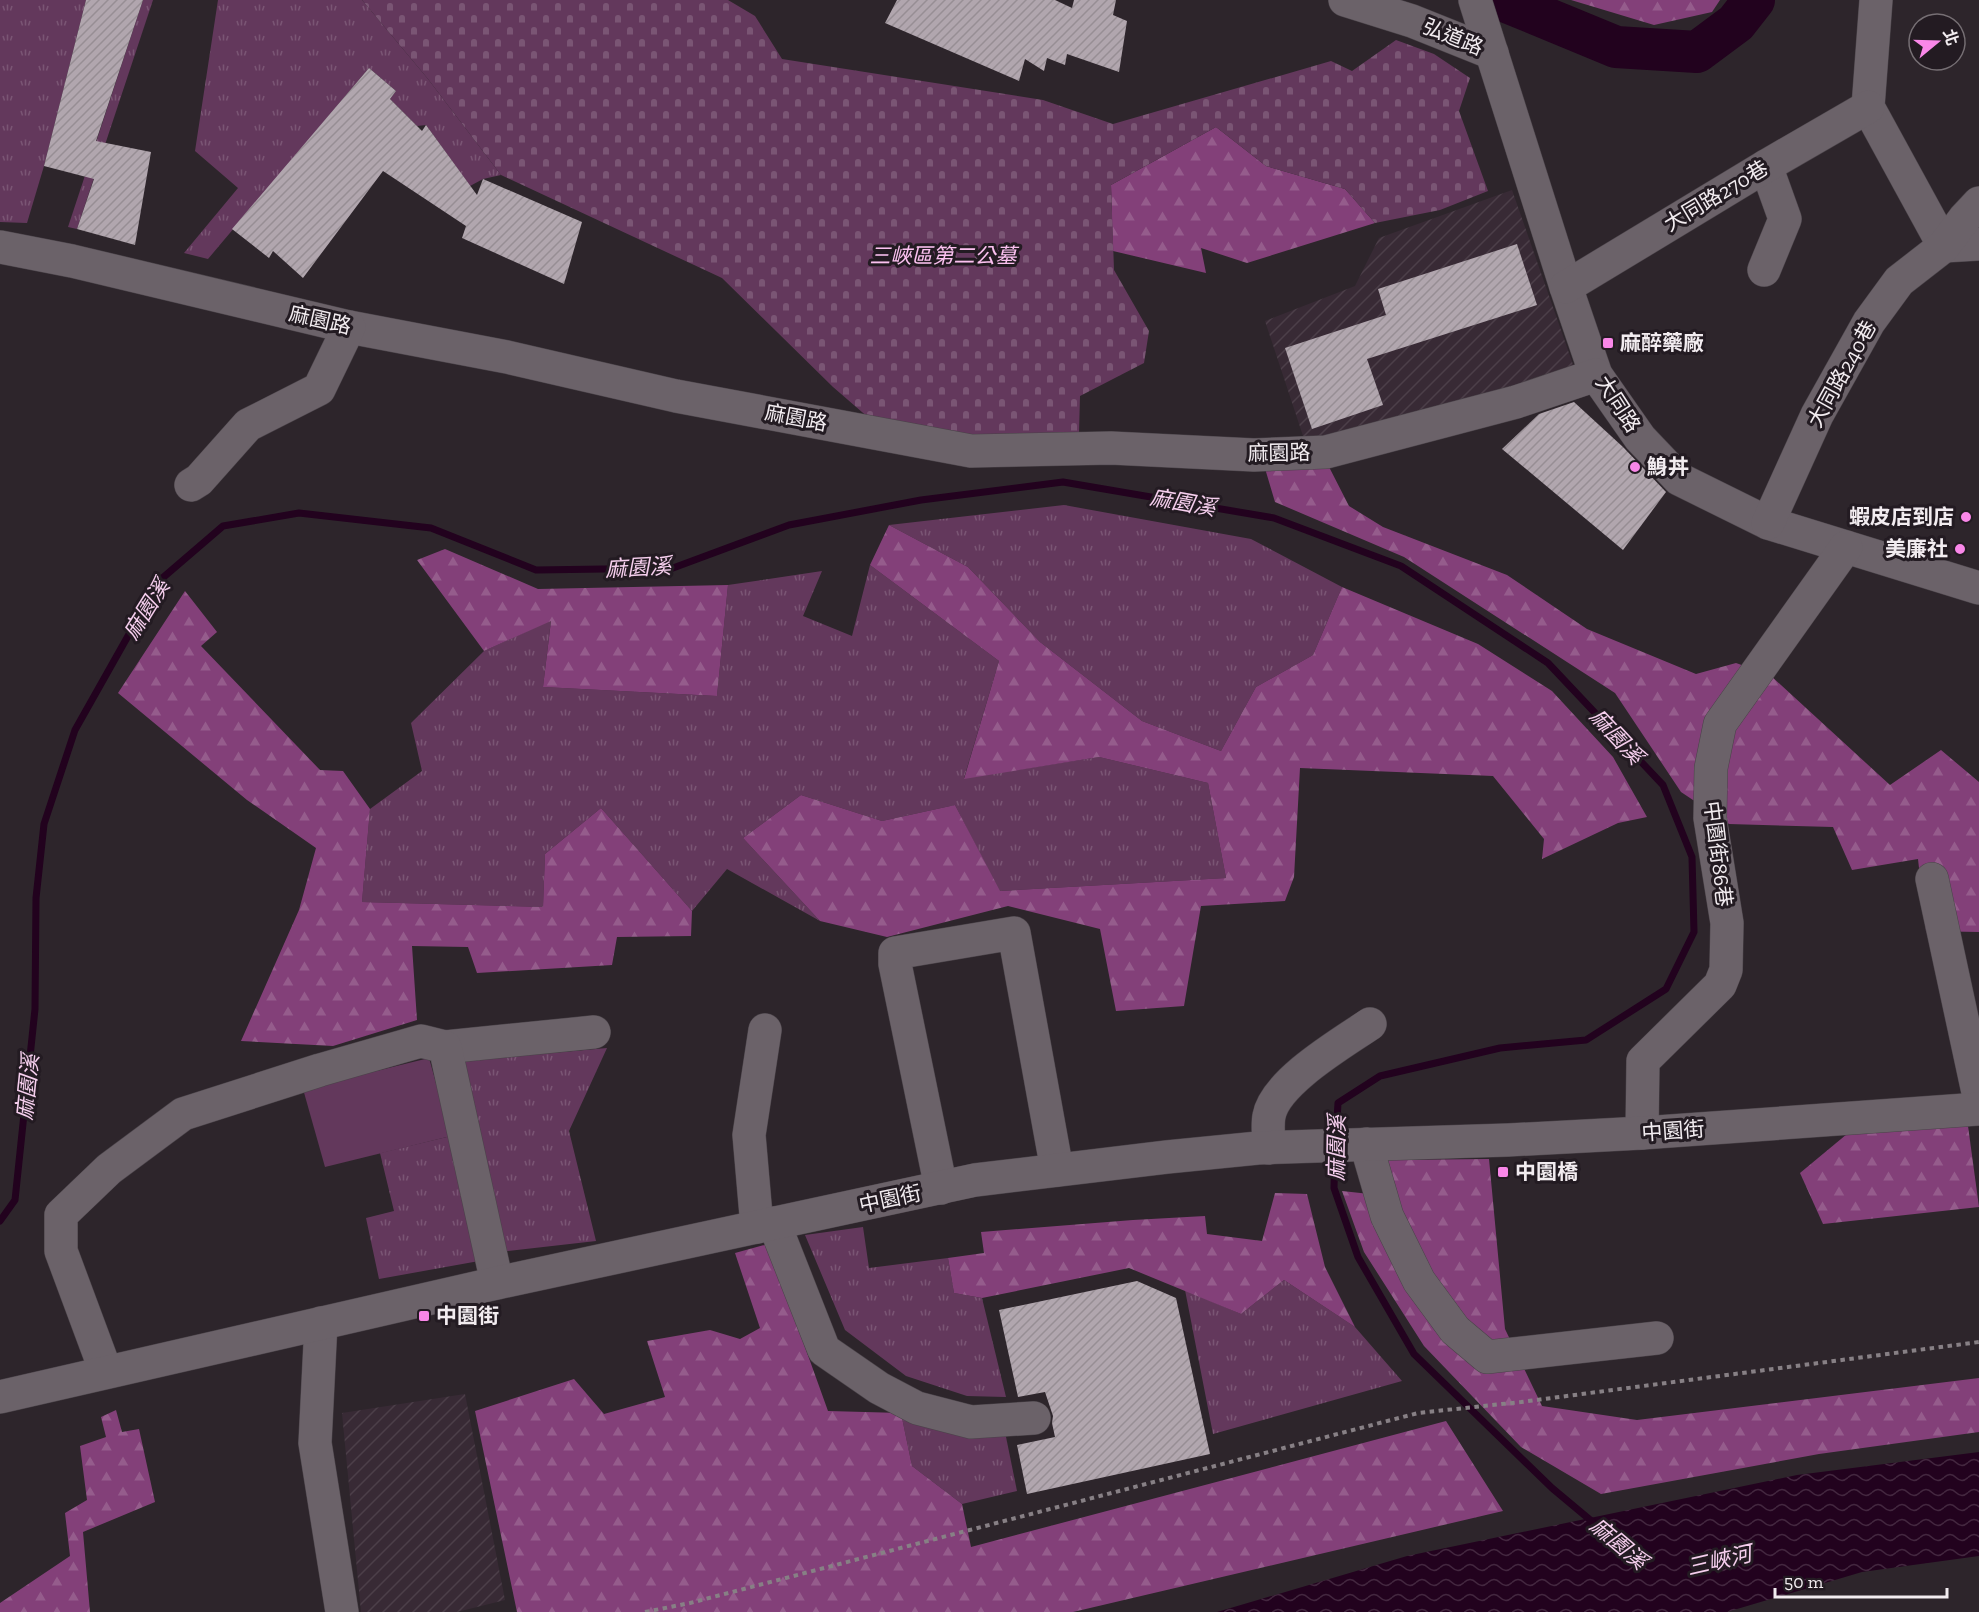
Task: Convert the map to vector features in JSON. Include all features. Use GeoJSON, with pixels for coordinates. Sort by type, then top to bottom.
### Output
{"type":"FeatureCollection","features":[{"type":"Feature","properties":{"kind":"street","name":"弘道路"},"geometry":{"type":"LineString","coordinates":[[1345,0],[1412,21],[1492,53]]}},
{"type":"Feature","properties":{"kind":"street"},"geometry":{"type":"LineString","coordinates":[[1876,0],[1868,107],[1944,246],[1979,244]]}},
{"type":"Feature","properties":{"kind":"street","name":"大同路"},"geometry":{"type":"LineString","coordinates":[[1477,6],[1596,375],[1640,438],[1679,479],[1768,523],[1979,588]]}},
{"type":"Feature","properties":{"kind":"street","name":"大同路270巷"},"geometry":{"type":"LineString","coordinates":[[1566,287],[1868,107]]}},
{"type":"Feature","properties":{"kind":"street"},"geometry":{"type":"LineString","coordinates":[[1764,270],[1785,219],[1766,166]]}},
{"type":"Feature","properties":{"kind":"street","name":"大同路240巷"},"geometry":{"type":"LineString","coordinates":[[1768,523],[1816,416],[1869,322],[1899,281],[1944,246],[1979,203]]}},
{"type":"Feature","properties":{"kind":"street","name":"麻園路"},"geometry":{"type":"LineString","coordinates":[[0,248],[72,261],[349,327],[507,357],[676,396],[971,451],[1111,448],[1254,454],[1326,452],[1516,402],[1596,375]]}},
{"type":"Feature","properties":{"kind":"street"},"geometry":{"type":"LineString","coordinates":[[190,484],[198,480],[249,425],[319,389],[349,327]]}},
{"type":"Feature","properties":{"kind":"street","name":"中園街86巷"},"geometry":{"type":"LineString","coordinates":[[1642,1133],[1643,1060],[1719,985],[1726,970],[1727,923],[1710,818],[1710,768],[1720,724],[1809,612],[1846,547]]}},
{"type":"Feature","properties":{"kind":"street"},"geometry":{"type":"LineString","coordinates":[[1932,879],[1979,1097]]}},
{"type":"Feature","properties":{"kind":"street"},"geometry":{"type":"LineString","coordinates":[[940,1188],[895,964],[895,953],[1014,933],[1057,1170]]}},
{"type":"Feature","properties":{"kind":"street"},"geometry":{"type":"LineString","coordinates":[[1370,1024],[1304,1069],[1280,1093],[1269,1115],[1264,1148],[1366,1144],[1387,1215],[1419,1281],[1455,1330],[1487,1356],[1658,1338]]}},
{"type":"Feature","properties":{"kind":"street"},"geometry":{"type":"LineString","coordinates":[[765,1030],[749,1135],[766,1225],[824,1350],[879,1388],[917,1408],[971,1422],[1034,1418]]}},
{"type":"Feature","properties":{"kind":"street"},"geometry":{"type":"LineString","coordinates":[[106,1372],[61,1251],[61,1215],[109,1169],[183,1114],[320,1070],[421,1041],[445,1047],[594,1032]]}},
{"type":"Feature","properties":{"kind":"street"},"geometry":{"type":"LineString","coordinates":[[445,1047],[497,1282]]}},
{"type":"Feature","properties":{"kind":"street","name":"中園街"},"geometry":{"type":"LineString","coordinates":[[1366,1144],[1642,1133],[1979,1109]]}},
{"type":"Feature","properties":{"kind":"street","name":"中園街"},"geometry":{"type":"LineString","coordinates":[[0,1397],[497,1282],[975,1180],[1264,1148]]}},
{"type":"Feature","properties":{"kind":"street"},"geometry":{"type":"LineString","coordinates":[[321,1323],[315,1443],[342,1612]]}},
{"type":"Feature","properties":{"kind":"path"},"geometry":{"type":"LineString","coordinates":[[645,1612],[690,1604],[1418,1413],[1521,1402],[1979,1342]]}},
{"type":"Feature","properties":{"kind":"shaded area"},"geometry":{"type":"Polygon","coordinates":[[[1512,190],[1576,373],[1306,445],[1265,321],[1355,286],[1379,238],[1512,190]]]}},
{"type":"Feature","properties":{"kind":"shaded area"},"geometry":{"type":"Polygon","coordinates":[[[465,1394],[505,1600],[457,1612],[361,1612],[342,1413],[465,1394]]]}},
{"type":"Feature","properties":{"kind":"green space"},"geometry":{"type":"Polygon","coordinates":[[[0,0],[86,0],[44,166],[27,223],[0,222],[0,0]]]}},
{"type":"Feature","properties":{"kind":"green space"},"geometry":{"type":"Polygon","coordinates":[[[143,0],[153,0],[77,229],[68,227],[143,0]]]}},
{"type":"Feature","properties":{"kind":"green space"},"geometry":{"type":"Polygon","coordinates":[[[218,0],[362,0],[428,79],[501,175],[483,179],[470,186],[426,125],[417,126],[390,99],[396,91],[369,68],[208,259],[184,253],[238,188],[195,151],[218,0]]]}},
{"type":"Feature","properties":{"kind":"green space","name":"三峽區第二公墓"},"geometry":{"type":"Polygon","coordinates":[[[362,0],[728,0],[755,16],[782,59],[1043,100],[1113,124],[1331,61],[1352,71],[1396,40],[1434,54],[1470,78],[1459,111],[1488,191],[1440,210],[1375,223],[1345,189],[1266,166],[1216,127],[1111,185],[1114,270],[1149,331],[1144,363],[1080,396],[1079,433],[998,443],[877,425],[833,387],[722,278],[501,175],[428,79],[362,0]]]}},
{"type":"Feature","properties":{"kind":"green space"},"geometry":{"type":"Polygon","coordinates":[[[1571,0],[1720,0],[1712,12],[1654,25],[1571,0]]]}},
{"type":"Feature","properties":{"kind":"green space"},"geometry":{"type":"Polygon","coordinates":[[[1216,127],[1266,166],[1345,189],[1375,223],[1247,263],[1201,248],[1206,273],[1113,251],[1111,185],[1216,127]]]}},
{"type":"Feature","properties":{"kind":"green space"},"geometry":{"type":"Polygon","coordinates":[[[1327,463],[1349,506],[1383,527],[1507,575],[1587,629],[1696,674],[1736,663],[1770,675],[1890,785],[1941,750],[1979,782],[1979,932],[1926,931],[1918,859],[1852,870],[1833,827],[1729,824],[1681,792],[1615,693],[1404,557],[1275,502],[1264,465],[1327,463]]]}},
{"type":"Feature","properties":{"kind":"green space"},"geometry":{"type":"Polygon","coordinates":[[[1064,505],[1251,539],[1342,587],[1313,655],[1256,687],[1221,751],[1142,721],[1040,642],[968,567],[889,525],[1064,505]]]}},
{"type":"Feature","properties":{"kind":"green space"},"geometry":{"type":"Polygon","coordinates":[[[889,525],[968,567],[1040,642],[1142,721],[1221,751],[1256,687],[1313,655],[1342,587],[1478,644],[1552,691],[1613,757],[1647,817],[1618,823],[1542,859],[1544,839],[1493,776],[1300,768],[1294,877],[1285,901],[1201,906],[1184,1006],[1116,1011],[1100,929],[1008,906],[887,937],[820,921],[743,838],[801,795],[882,821],[955,805],[1000,891],[1226,878],[1208,783],[1099,757],[964,779],[999,661],[870,565],[889,525]]]}},
{"type":"Feature","properties":{"kind":"green space"},"geometry":{"type":"Polygon","coordinates":[[[445,549],[538,589],[728,585],[717,696],[543,687],[551,621],[484,651],[417,560],[445,549]]]}},
{"type":"Feature","properties":{"kind":"green space"},"geometry":{"type":"Polygon","coordinates":[[[870,565],[999,661],[964,778],[1099,757],[1208,783],[1226,878],[999,891],[955,805],[882,821],[801,795],[743,838],[820,921],[727,869],[692,911],[601,808],[545,854],[543,907],[362,902],[370,809],[422,771],[411,723],[484,651],[551,620],[543,687],[717,696],[728,585],[822,571],[803,616],[852,636],[870,565]]]}},
{"type":"Feature","properties":{"kind":"green space"},"geometry":{"type":"Polygon","coordinates":[[[185,591],[217,632],[201,646],[320,770],[343,771],[370,809],[362,902],[543,907],[545,854],[601,808],[692,911],[691,936],[617,937],[612,965],[477,973],[468,947],[412,946],[417,1020],[333,1046],[241,1041],[299,910],[316,848],[247,800],[118,693],[185,591]]]}},
{"type":"Feature","properties":{"kind":"green space"},"geometry":{"type":"Polygon","coordinates":[[[607,1048],[569,1131],[596,1241],[498,1252],[461,1061],[607,1048]]]}},
{"type":"Feature","properties":{"kind":"green space"},"geometry":{"type":"Polygon","coordinates":[[[429,1058],[451,1136],[325,1167],[303,1089],[429,1058]]]}},
{"type":"Feature","properties":{"kind":"green space"},"geometry":{"type":"Polygon","coordinates":[[[1968,1126],[1979,1207],[1823,1224],[1800,1173],[1847,1134],[1968,1126]]]}},
{"type":"Feature","properties":{"kind":"green space"},"geometry":{"type":"Polygon","coordinates":[[[451,1136],[479,1261],[379,1279],[366,1218],[394,1211],[380,1153],[451,1136]]]}},
{"type":"Feature","properties":{"kind":"green space"},"geometry":{"type":"Polygon","coordinates":[[[1489,1159],[1505,1329],[1542,1406],[1637,1420],[1979,1378],[1979,1432],[1819,1454],[1601,1494],[1521,1447],[1424,1346],[1364,1252],[1342,1191],[1388,1196],[1385,1160],[1489,1159]]]}},
{"type":"Feature","properties":{"kind":"green space"},"geometry":{"type":"Polygon","coordinates":[[[1275,1193],[1307,1194],[1325,1267],[1355,1327],[1284,1280],[1241,1314],[1129,1268],[982,1298],[954,1293],[948,1258],[984,1253],[981,1232],[1205,1216],[1207,1234],[1262,1241],[1275,1193]]]}},
{"type":"Feature","properties":{"kind":"green space"},"geometry":{"type":"Polygon","coordinates":[[[863,1227],[869,1268],[948,1258],[954,1293],[982,1298],[1006,1397],[967,1396],[906,1376],[845,1330],[805,1235],[863,1227]]]}},
{"type":"Feature","properties":{"kind":"green space"},"geometry":{"type":"Polygon","coordinates":[[[768,1244],[828,1411],[901,1413],[912,1466],[962,1504],[971,1547],[1446,1421],[1503,1511],[1073,1612],[517,1612],[475,1411],[574,1379],[604,1414],[665,1397],[647,1341],[710,1330],[740,1339],[760,1328],[735,1253],[768,1244]]]}},
{"type":"Feature","properties":{"kind":"green space"},"geometry":{"type":"Polygon","coordinates":[[[1284,1280],[1355,1327],[1402,1381],[1213,1434],[1185,1290],[1241,1314],[1284,1280]]]}},
{"type":"Feature","properties":{"kind":"green space"},"geometry":{"type":"Polygon","coordinates":[[[116,1410],[122,1432],[139,1429],[155,1502],[83,1532],[90,1612],[0,1612],[0,1603],[70,1556],[65,1513],[87,1500],[80,1446],[106,1437],[101,1417],[116,1410]]]}},
{"type":"Feature","properties":{"kind":"green space"},"geometry":{"type":"Polygon","coordinates":[[[901,1413],[1005,1432],[1017,1491],[962,1504],[912,1466],[901,1413]]]}},
{"type":"Feature","properties":{"kind":"water","name":"三峽河"},"geometry":{"type":"Polygon","coordinates":[[[1979,1452],[1979,1556],[1862,1572],[1727,1612],[1217,1612],[1407,1556],[1797,1475],[1979,1452]]]}},
{"type":"Feature","properties":{"kind":"building"},"geometry":{"type":"Polygon","coordinates":[[[86,0],[143,0],[96,141],[151,152],[135,245],[77,229],[94,179],[44,166],[86,0]]]}},
{"type":"Feature","properties":{"kind":"building"},"geometry":{"type":"Polygon","coordinates":[[[897,0],[1055,0],[1072,8],[1074,0],[1116,0],[1113,15],[1127,21],[1119,72],[1067,54],[1065,65],[1047,58],[1044,71],[1025,59],[1019,81],[885,23],[897,0]]]}},
{"type":"Feature","properties":{"kind":"building"},"geometry":{"type":"Polygon","coordinates":[[[369,68],[396,91],[390,99],[422,131],[426,125],[477,195],[483,179],[582,222],[564,284],[462,238],[466,226],[383,171],[303,278],[273,251],[269,258],[232,229],[369,68]]]}},
{"type":"Feature","properties":{"kind":"building"},"geometry":{"type":"Polygon","coordinates":[[[1517,244],[1537,305],[1367,359],[1383,405],[1312,429],[1285,348],[1386,315],[1378,289],[1517,244]]]}},
{"type":"Feature","properties":{"kind":"building"},"geometry":{"type":"Polygon","coordinates":[[[1574,402],[1623,447],[1666,492],[1623,550],[1502,449],[1539,414],[1574,402]]]}},
{"type":"Feature","properties":{"kind":"building"},"geometry":{"type":"Polygon","coordinates":[[[1137,1281],[1176,1298],[1210,1454],[1027,1494],[1017,1445],[1055,1437],[1053,1416],[1045,1392],[1018,1397],[999,1310],[1137,1281]]]}},
{"type":"Feature","properties":{"kind":"waterway"},"geometry":{"type":"LineString","coordinates":[[1502,0],[1616,47],[1697,52],[1736,23],[1754,0]]}},
{"type":"Feature","properties":{"kind":"waterway","name":"麻園溪"},"geometry":{"type":"LineString","coordinates":[[0,1221],[15,1200],[35,1009],[36,898],[44,824],[75,730],[159,581],[223,526],[299,513],[431,528],[536,570],[673,568],[789,525],[921,500],[1063,482],[1274,518],[1401,566],[1548,663],[1663,785],[1692,857],[1694,932],[1666,989],[1586,1040],[1500,1048],[1380,1076],[1338,1103],[1336,1136]]}},
{"type":"Feature","properties":{"kind":"waterway","name":"麻園溪"},"geometry":{"type":"LineString","coordinates":[[1335,1153],[1334,1188],[1358,1257],[1414,1354],[1552,1488],[1595,1524]]}},
{"type":"Feature","properties":{"kind":"place","name":"麻醉藥廠"},"geometry":{"type":"Point","coordinates":[1608,343]}},
{"type":"Feature","properties":{"kind":"place","name":"鯓丼"},"geometry":{"type":"Point","coordinates":[1635,467]}},
{"type":"Feature","properties":{"kind":"place","name":"蝦皮店到店"},"geometry":{"type":"Point","coordinates":[1966,517]}},
{"type":"Feature","properties":{"kind":"place","name":"美廉社"},"geometry":{"type":"Point","coordinates":[1960,549]}},
{"type":"Feature","properties":{"kind":"place","name":"中園橋"},"geometry":{"type":"Point","coordinates":[1503,1172]}},
{"type":"Feature","properties":{"kind":"place","name":"中園街"},"geometry":{"type":"Point","coordinates":[424,1316]}}]}
